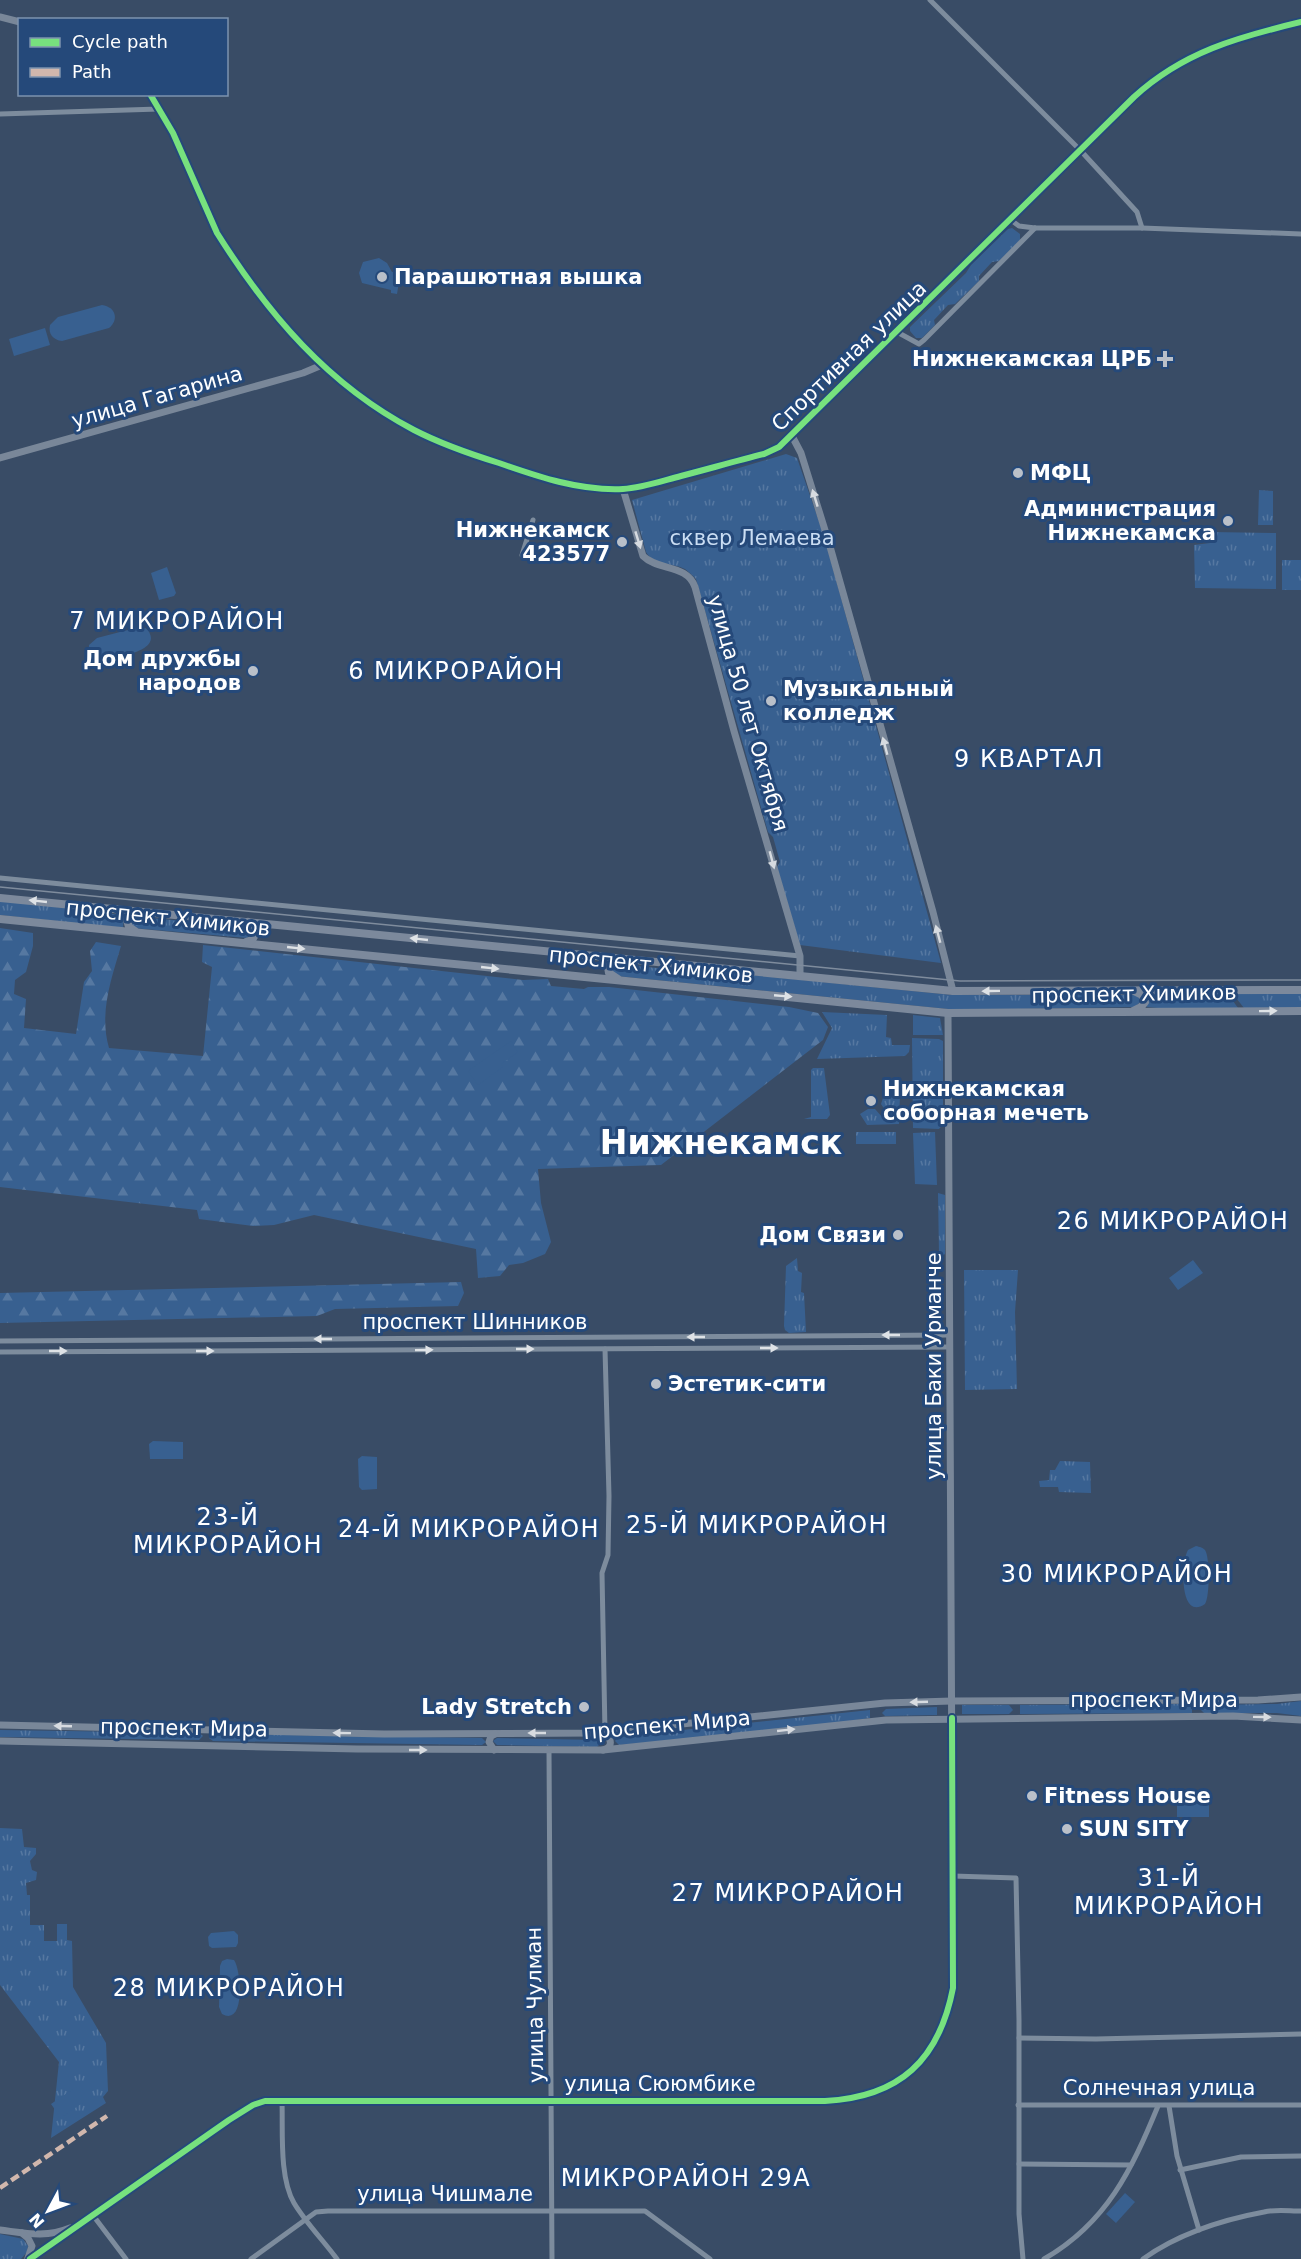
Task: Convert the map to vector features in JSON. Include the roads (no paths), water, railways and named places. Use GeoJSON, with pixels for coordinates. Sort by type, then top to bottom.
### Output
{"type":"FeatureCollection","features":[{"type":"Feature","properties":{"kind":"main road","name":"проспект Химиков"},"geometry":{"type":"LineString","coordinates":[[0,898],[952,991],[1301,990]]}},
{"type":"Feature","properties":{"kind":"main road"},"geometry":{"type":"LineString","coordinates":[[137,912],[129,915],[127,922],[130,929],[139,933]]}},
{"type":"Feature","properties":{"kind":"main road","name":"проспект Химиков"},"geometry":{"type":"LineString","coordinates":[[0,919],[948,1013],[1301,1011]]}},
{"type":"Feature","properties":{"kind":"main road"},"geometry":{"type":"LineString","coordinates":[[243,943],[252,940],[255,935],[254,927],[247,922]]}},
{"type":"Feature","properties":{"kind":"main road"},"geometry":{"type":"LineString","coordinates":[[620,981],[609,973],[608,967],[624,959]]}},
{"type":"Feature","properties":{"kind":"main road"},"geometry":{"type":"LineString","coordinates":[[1130,1012],[1141,1007],[1145,1002],[1142,995],[1133,990]]}},
{"type":"Feature","properties":{"kind":"street"},"geometry":{"type":"LineString","coordinates":[[930,0],[1081,152],[1137,212],[1142,228]]}},
{"type":"Feature","properties":{"kind":"street"},"geometry":{"type":"LineString","coordinates":[[0,17],[18,22]]}},
{"type":"Feature","properties":{"kind":"street","name":"Спортивная улица"},"geometry":{"type":"LineString","coordinates":[[151,96],[173,133],[217,233],[271,311],[322,365],[365,400],[397,421],[467,453],[556,482],[603,489],[623,489],[658,483],[764,454],[779,447],[1081,152],[1140,91],[1171,68],[1210,48],[1231,40],[1301,22]]}},
{"type":"Feature","properties":{"kind":"street"},"geometry":{"type":"LineString","coordinates":[[0,114],[159,109]]}},
{"type":"Feature","properties":{"kind":"street"},"geometry":{"type":"LineString","coordinates":[[1011,220],[1019,226],[1035,228],[1142,228],[1301,234]]}},
{"type":"Feature","properties":{"kind":"street"},"geometry":{"type":"LineString","coordinates":[[897,332],[919,344],[1035,228]]}},
{"type":"Feature","properties":{"kind":"street","name":"улица Гагарина"},"geometry":{"type":"LineString","coordinates":[[0,458],[303,373],[322,365]]}},
{"type":"Feature","properties":{"kind":"street"},"geometry":{"type":"LineString","coordinates":[[792,436],[801,453],[829,543],[933,912],[952,991]]}},
{"type":"Feature","properties":{"kind":"street","name":"улица 50 лет Октября"},"geometry":{"type":"LineString","coordinates":[[623,489],[645,558],[685,574],[694,583],[734,731],[800,957],[800,976]]}},
{"type":"Feature","properties":{"kind":"street"},"geometry":{"type":"LineString","coordinates":[[522,555],[533,520]]}},
{"type":"Feature","properties":{"kind":"street"},"geometry":{"type":"LineString","coordinates":[[0,878],[800,957]]}},
{"type":"Feature","properties":{"kind":"street","name":"улица Баки Урманче"},"geometry":{"type":"LineString","coordinates":[[948,1013],[952,1718]]}},
{"type":"Feature","properties":{"kind":"street","name":"проспект Шинников"},"geometry":{"type":"LineString","coordinates":[[0,1341],[950,1335]]}},
{"type":"Feature","properties":{"kind":"street","name":"проспект Шинников"},"geometry":{"type":"LineString","coordinates":[[0,1352],[950,1347]]}},
{"type":"Feature","properties":{"kind":"street"},"geometry":{"type":"LineString","coordinates":[[603,1750],[607,1749],[610,1743],[605,1733],[603,1573],[608,1555],[609,1496],[606,1349]]}},
{"type":"Feature","properties":{"kind":"street","name":"проспект Мира"},"geometry":{"type":"LineString","coordinates":[[0,1725],[206,1731],[605,1733],[885,1703],[1301,1697]]}},
{"type":"Feature","properties":{"kind":"street"},"geometry":{"type":"LineString","coordinates":[[1205,1700],[1199,1703],[1197,1709],[1200,1714],[1206,1716]]}},
{"type":"Feature","properties":{"kind":"street"},"geometry":{"type":"LineString","coordinates":[[1008,1701],[1014,1703],[1017,1710],[1014,1716],[1008,1718]]}},
{"type":"Feature","properties":{"kind":"street"},"geometry":{"type":"LineString","coordinates":[[885,1703],[879,1706],[877,1712],[880,1718],[886,1720]]}},
{"type":"Feature","properties":{"kind":"street","name":"проспект Мира"},"geometry":{"type":"LineString","coordinates":[[0,1741],[206,1746],[603,1750],[886,1720],[1206,1716],[1301,1720]]}},
{"type":"Feature","properties":{"kind":"street","name":"улица Сююмбике"},"geometry":{"type":"LineString","coordinates":[[29,2259],[253,2105],[265,2101],[329,2103],[552,2100],[825,2101],[868,2094],[888,2087],[913,2069],[931,2049],[948,2012],[953,1989],[952,1718]]}},
{"type":"Feature","properties":{"kind":"street"},"geometry":{"type":"LineString","coordinates":[[206,1731],[206,1746]]}},
{"type":"Feature","properties":{"kind":"street"},"geometry":{"type":"LineString","coordinates":[[494,1750],[489,1742],[490,1737],[495,1734]]}},
{"type":"Feature","properties":{"kind":"street","name":"улица Чулман"},"geometry":{"type":"LineString","coordinates":[[549,1750],[552,2259]]}},
{"type":"Feature","properties":{"kind":"street"},"geometry":{"type":"LineString","coordinates":[[953,1876],[1016,1878],[1020,2234],[1023,2259]]}},
{"type":"Feature","properties":{"kind":"street"},"geometry":{"type":"LineString","coordinates":[[1019,2038],[1096,2039],[1301,2034]]}},
{"type":"Feature","properties":{"kind":"street"},"geometry":{"type":"LineString","coordinates":[[282,2101],[286,2176],[294,2202],[337,2259]]}},
{"type":"Feature","properties":{"kind":"street","name":"Солнечная улица"},"geometry":{"type":"LineString","coordinates":[[1018,2105],[1301,2104]]}},
{"type":"Feature","properties":{"kind":"street"},"geometry":{"type":"LineString","coordinates":[[1044,2259],[1092,2224],[1118,2188],[1131,2165],[1158,2106]]}},
{"type":"Feature","properties":{"kind":"street"},"geometry":{"type":"LineString","coordinates":[[1169,2106],[1180,2170],[1199,2230]]}},
{"type":"Feature","properties":{"kind":"street"},"geometry":{"type":"LineString","coordinates":[[1180,2170],[1241,2157],[1301,2156]]}},
{"type":"Feature","properties":{"kind":"street"},"geometry":{"type":"LineString","coordinates":[[1019,2164],[1131,2165]]}},
{"type":"Feature","properties":{"kind":"street","name":"улица Чишмале"},"geometry":{"type":"LineString","coordinates":[[251,2259],[316,2212],[553,2210],[645,2211],[710,2259]]}},
{"type":"Feature","properties":{"kind":"street"},"geometry":{"type":"LineString","coordinates":[[1143,2259],[1171,2242],[1199,2230],[1266,2211],[1301,2211]]}},
{"type":"Feature","properties":{"kind":"street"},"geometry":{"type":"LineString","coordinates":[[92,2214],[126,2259]]}},
{"type":"Feature","properties":{"kind":"street"},"geometry":{"type":"LineString","coordinates":[[0,2230],[50,2235],[75,2226]]}},
{"type":"Feature","properties":{"kind":"street"},"geometry":{"type":"LineString","coordinates":[[22,2233],[28,2238],[32,2247],[29,2259]]}},
{"type":"Feature","properties":{"kind":"tram line"},"geometry":{"type":"LineString","coordinates":[[0,887],[960,981],[1301,980]]}},
{"type":"Feature","properties":{"kind":"place","name":"Парашютная вышка"},"geometry":{"type":"Point","coordinates":[382,277]}},
{"type":"Feature","properties":{"kind":"place","name":"Нижнекамская ЦРБ"},"geometry":{"type":"Point","coordinates":[1165,359]}},
{"type":"Feature","properties":{"kind":"place","name":"МФЦ"},"geometry":{"type":"Point","coordinates":[1018,473]}},
{"type":"Feature","properties":{"kind":"place","name":"Администрация Нижнекамска"},"geometry":{"type":"Point","coordinates":[1228,521]}},
{"type":"Feature","properties":{"kind":"place","name":"Нижнекамск 423577"},"geometry":{"type":"Point","coordinates":[622,542]}},
{"type":"Feature","properties":{"kind":"place","name":"Дом дружбы народов"},"geometry":{"type":"Point","coordinates":[253,671]}},
{"type":"Feature","properties":{"kind":"place","name":"Музыкальный колледж"},"geometry":{"type":"Point","coordinates":[771,701]}},
{"type":"Feature","properties":{"kind":"place","name":"Нижнекамская соборная мечеть"},"geometry":{"type":"Point","coordinates":[871,1101]}},
{"type":"Feature","properties":{"kind":"place","name":"Дом Связи"},"geometry":{"type":"Point","coordinates":[898,1235]}},
{"type":"Feature","properties":{"kind":"place","name":"Эстетик-сити"},"geometry":{"type":"Point","coordinates":[656,1384]}},
{"type":"Feature","properties":{"kind":"place","name":"Lady Stretch"},"geometry":{"type":"Point","coordinates":[584,1707]}},
{"type":"Feature","properties":{"kind":"place","name":"Fitness House"},"geometry":{"type":"Point","coordinates":[1032,1796]}},
{"type":"Feature","properties":{"kind":"place","name":"SUN SITY"},"geometry":{"type":"Point","coordinates":[1067,1829]}},
{"type":"Feature","properties":{"kind":"district","name":"7 МИКРОРАЙОН"},"geometry":{"type":"Point","coordinates":[177,621]}},
{"type":"Feature","properties":{"kind":"district","name":"6 МИКРОРАЙОН"},"geometry":{"type":"Point","coordinates":[456,671]}},
{"type":"Feature","properties":{"kind":"district","name":"9 КВАРТАЛ"},"geometry":{"type":"Point","coordinates":[1029,759]}},
{"type":"Feature","properties":{"kind":"district","name":"Нижнекамск"},"geometry":{"type":"Point","coordinates":[721,1142]}},
{"type":"Feature","properties":{"kind":"district","name":"26 МИКРОРАЙОН"},"geometry":{"type":"Point","coordinates":[1173,1221]}},
{"type":"Feature","properties":{"kind":"district","name":"25-Й МИКРОРАЙОН"},"geometry":{"type":"Point","coordinates":[757,1525]}},
{"type":"Feature","properties":{"kind":"district","name":"24-Й МИКРОРАЙОН"},"geometry":{"type":"Point","coordinates":[469,1529]}},
{"type":"Feature","properties":{"kind":"district","name":"23-Й МИКРОРАЙОН"},"geometry":{"type":"Point","coordinates":[228,1531]}},
{"type":"Feature","properties":{"kind":"district","name":"30 МИКРОРАЙОН"},"geometry":{"type":"Point","coordinates":[1117,1574]}},
{"type":"Feature","properties":{"kind":"district","name":"31-Й МИКРОРАЙОН"},"geometry":{"type":"Point","coordinates":[1169,1892]}},
{"type":"Feature","properties":{"kind":"district","name":"27 МИКРОРАЙОН"},"geometry":{"type":"Point","coordinates":[788,1893]}},
{"type":"Feature","properties":{"kind":"district","name":"28 МИКРОРАЙОН"},"geometry":{"type":"Point","coordinates":[229,1988]}},
{"type":"Feature","properties":{"kind":"district","name":"МИКРОРАЙОН 29А"},"geometry":{"type":"Point","coordinates":[686,2178]}},
{"type":"Feature","properties":{"kind":"park label","name":"сквер Лемаева"},"geometry":{"type":"Point","coordinates":[752,538]}}]}
